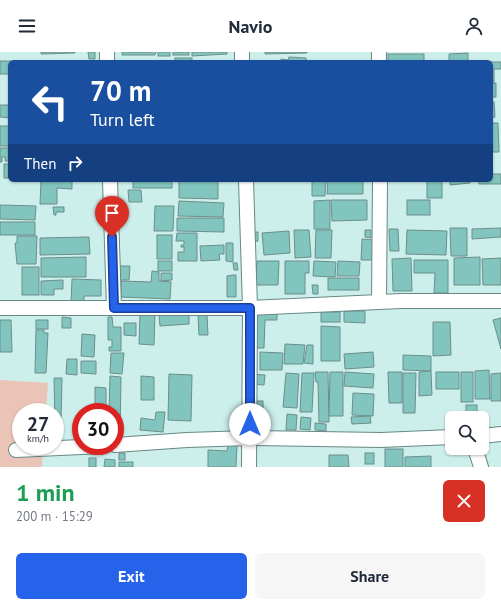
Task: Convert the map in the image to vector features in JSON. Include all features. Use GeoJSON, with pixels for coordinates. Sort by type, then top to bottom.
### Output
{"type":"FeatureCollection","features":[{"type":"Feature","properties":{"kind":"street"},"geometry":{"type":"LineString","coordinates":[[110,182],[114,308]]}},
{"type":"Feature","properties":{"kind":"street"},"geometry":{"type":"LineString","coordinates":[[246,182],[250,308],[249,467]]}},
{"type":"Feature","properties":{"kind":"street"},"geometry":{"type":"LineString","coordinates":[[379,302],[380,182]]}},
{"type":"Feature","properties":{"kind":"street"},"geometry":{"type":"LineString","coordinates":[[0,308],[250,308],[379,302],[501,301]]}},
{"type":"Feature","properties":{"kind":"street"},"geometry":{"type":"LineString","coordinates":[[489,435],[501,434]]}},
{"type":"Feature","properties":{"kind":"street"},"geometry":{"type":"LineString","coordinates":[[124,444],[249,438],[381,440],[445,437]]}},
{"type":"Feature","properties":{"kind":"street"},"geometry":{"type":"LineString","coordinates":[[478,455],[481,467]]}},
{"type":"Feature","properties":{"kind":"shaded area"},"geometry":{"type":"Polygon","coordinates":[[[0,380],[48,383],[47,403],[12,403],[12,455],[43,455],[42,467],[0,467],[0,380]]]}},
{"type":"Feature","properties":{"kind":"building"},"geometry":{"type":"Polygon","coordinates":[[[41,52],[75,52],[75,53],[41,54],[41,52]]]}},
{"type":"Feature","properties":{"kind":"building"},"geometry":{"type":"Polygon","coordinates":[[[88,52],[95,52],[95,59],[89,59],[88,52]]]}},
{"type":"Feature","properties":{"kind":"building"},"geometry":{"type":"Polygon","coordinates":[[[122,52],[156,52],[155,55],[122,55],[122,52]]]}},
{"type":"Feature","properties":{"kind":"building"},"geometry":{"type":"Polygon","coordinates":[[[158,52],[170,52],[170,56],[158,56],[158,52]]]}},
{"type":"Feature","properties":{"kind":"building"},"geometry":{"type":"Polygon","coordinates":[[[173,52],[189,52],[189,55],[173,55],[173,52]]]}},
{"type":"Feature","properties":{"kind":"building"},"geometry":{"type":"Polygon","coordinates":[[[192,52],[227,52],[227,54],[192,56],[192,52]]]}},
{"type":"Feature","properties":{"kind":"building"},"geometry":{"type":"Polygon","coordinates":[[[265,52],[307,52],[307,53],[265,54],[265,52]]]}},
{"type":"Feature","properties":{"kind":"building"},"geometry":{"type":"Polygon","coordinates":[[[468,53],[468,60],[449,60],[449,54],[468,53]]]}},
{"type":"Feature","properties":{"kind":"building"},"geometry":{"type":"Polygon","coordinates":[[[388,54],[424,54],[424,60],[388,60],[388,54]]]}},
{"type":"Feature","properties":{"kind":"building"},"geometry":{"type":"Polygon","coordinates":[[[289,57],[306,58],[306,60],[288,60],[289,57]]]}},
{"type":"Feature","properties":{"kind":"building"},"geometry":{"type":"Polygon","coordinates":[[[175,58],[192,58],[192,60],[175,60],[175,58]]]}},
{"type":"Feature","properties":{"kind":"building"},"geometry":{"type":"Polygon","coordinates":[[[0,61],[8,61],[8,74],[0,74],[0,61]]]}},
{"type":"Feature","properties":{"kind":"building"},"geometry":{"type":"Polygon","coordinates":[[[493,62],[501,62],[501,69],[493,69],[493,62]]]}},
{"type":"Feature","properties":{"kind":"building"},"geometry":{"type":"Polygon","coordinates":[[[493,70],[494,70],[493,83],[493,70]]]}},
{"type":"Feature","properties":{"kind":"building"},"geometry":{"type":"Polygon","coordinates":[[[496,83],[496,97],[493,97],[493,84],[496,83]]]}},
{"type":"Feature","properties":{"kind":"building"},"geometry":{"type":"Polygon","coordinates":[[[493,102],[494,102],[495,117],[493,118],[493,102]]]}},
{"type":"Feature","properties":{"kind":"building"},"geometry":{"type":"Polygon","coordinates":[[[0,105],[8,105],[8,118],[0,117],[0,105]]]}},
{"type":"Feature","properties":{"kind":"building"},"geometry":{"type":"Polygon","coordinates":[[[493,123],[498,123],[499,152],[493,152],[493,123]]]}},
{"type":"Feature","properties":{"kind":"building"},"geometry":{"type":"Polygon","coordinates":[[[0,126],[8,126],[8,146],[0,146],[0,126]]]}},
{"type":"Feature","properties":{"kind":"building"},"geometry":{"type":"Polygon","coordinates":[[[0,148],[8,148],[8,161],[5,161],[5,157],[2,157],[2,162],[0,162],[0,148]]]}},
{"type":"Feature","properties":{"kind":"building"},"geometry":{"type":"Polygon","coordinates":[[[4,164],[8,164],[8,178],[4,178],[4,164]]]}},
{"type":"Feature","properties":{"kind":"building"},"geometry":{"type":"Polygon","coordinates":[[[493,174],[501,174],[501,184],[479,184],[479,182],[493,182],[493,174]]]}},
{"type":"Feature","properties":{"kind":"building"},"geometry":{"type":"Polygon","coordinates":[[[41,182],[72,182],[72,189],[57,188],[57,204],[40,204],[41,182]]]}},
{"type":"Feature","properties":{"kind":"building"},"geometry":{"type":"Polygon","coordinates":[[[133,182],[172,182],[172,188],[133,188],[133,182]]]}},
{"type":"Feature","properties":{"kind":"building"},"geometry":{"type":"Polygon","coordinates":[[[179,182],[218,182],[218,199],[179,198],[179,182]]]}},
{"type":"Feature","properties":{"kind":"building"},"geometry":{"type":"Polygon","coordinates":[[[312,182],[326,182],[325,196],[312,196],[312,182]]]}},
{"type":"Feature","properties":{"kind":"building"},"geometry":{"type":"Polygon","coordinates":[[[328,182],[363,182],[363,194],[327,194],[328,182]]]}},
{"type":"Feature","properties":{"kind":"building"},"geometry":{"type":"Polygon","coordinates":[[[427,182],[442,182],[442,198],[427,198],[427,182]]]}},
{"type":"Feature","properties":{"kind":"building"},"geometry":{"type":"Polygon","coordinates":[[[450,182],[470,182],[470,183],[450,185],[450,182]]]}},
{"type":"Feature","properties":{"kind":"building"},"geometry":{"type":"Polygon","coordinates":[[[128,190],[141,190],[142,202],[129,202],[128,190]]]}},
{"type":"Feature","properties":{"kind":"building"},"geometry":{"type":"Polygon","coordinates":[[[330,200],[330,229],[314,229],[314,201],[330,200]]]}},
{"type":"Feature","properties":{"kind":"building"},"geometry":{"type":"Polygon","coordinates":[[[331,200],[367,200],[367,220],[332,221],[331,200]]]}},
{"type":"Feature","properties":{"kind":"building"},"geometry":{"type":"Polygon","coordinates":[[[407,200],[430,200],[430,215],[407,215],[407,200]]]}},
{"type":"Feature","properties":{"kind":"building"},"geometry":{"type":"Polygon","coordinates":[[[179,201],[224,203],[223,217],[178,216],[179,201]]]}},
{"type":"Feature","properties":{"kind":"building"},"geometry":{"type":"Polygon","coordinates":[[[0,205],[36,206],[35,220],[0,219],[0,205]]]}},
{"type":"Feature","properties":{"kind":"building"},"geometry":{"type":"Polygon","coordinates":[[[155,206],[174,206],[173,231],[154,231],[155,206]]]}},
{"type":"Feature","properties":{"kind":"building"},"geometry":{"type":"Polygon","coordinates":[[[53,207],[64,207],[64,212],[56,212],[56,215],[54,215],[53,207]]]}},
{"type":"Feature","properties":{"kind":"building"},"geometry":{"type":"Polygon","coordinates":[[[177,218],[224,218],[224,232],[177,231],[177,218]]]}},
{"type":"Feature","properties":{"kind":"building"},"geometry":{"type":"Polygon","coordinates":[[[0,222],[35,222],[35,235],[0,235],[0,222]]]}},
{"type":"Feature","properties":{"kind":"building"},"geometry":{"type":"Polygon","coordinates":[[[450,228],[467,228],[467,256],[451,256],[450,228]]]}},
{"type":"Feature","properties":{"kind":"building"},"geometry":{"type":"Polygon","coordinates":[[[501,228],[501,237],[472,239],[472,229],[501,228]]]}},
{"type":"Feature","properties":{"kind":"building"},"geometry":{"type":"Polygon","coordinates":[[[389,229],[398,229],[399,251],[390,251],[389,229]]]}},
{"type":"Feature","properties":{"kind":"building"},"geometry":{"type":"Polygon","coordinates":[[[294,230],[309,230],[311,257],[295,258],[294,230]]]}},
{"type":"Feature","properties":{"kind":"building"},"geometry":{"type":"Polygon","coordinates":[[[316,230],[332,230],[331,258],[315,258],[316,230]]]}},
{"type":"Feature","properties":{"kind":"building"},"geometry":{"type":"Polygon","coordinates":[[[365,230],[371,230],[371,238],[365,237],[365,230]]]}},
{"type":"Feature","properties":{"kind":"building"},"geometry":{"type":"Polygon","coordinates":[[[407,230],[447,231],[446,255],[406,254],[407,230]]]}},
{"type":"Feature","properties":{"kind":"building"},"geometry":{"type":"Polygon","coordinates":[[[289,231],[290,253],[264,255],[262,233],[289,231]]]}},
{"type":"Feature","properties":{"kind":"building"},"geometry":{"type":"Polygon","coordinates":[[[251,232],[258,232],[258,241],[252,242],[251,232]]]}},
{"type":"Feature","properties":{"kind":"building"},"geometry":{"type":"Polygon","coordinates":[[[177,233],[197,233],[197,261],[178,261],[178,252],[184,252],[184,247],[181,247],[181,245],[184,245],[184,241],[176,241],[177,233]]]}},
{"type":"Feature","properties":{"kind":"building"},"geometry":{"type":"Polygon","coordinates":[[[157,235],[172,235],[172,259],[157,259],[157,235]]]}},
{"type":"Feature","properties":{"kind":"building"},"geometry":{"type":"Polygon","coordinates":[[[17,236],[37,236],[36,264],[17,264],[15,243],[17,243],[17,236]]]}},
{"type":"Feature","properties":{"kind":"building"},"geometry":{"type":"Polygon","coordinates":[[[89,237],[90,254],[40,255],[40,238],[89,237]]]}},
{"type":"Feature","properties":{"kind":"building"},"geometry":{"type":"Polygon","coordinates":[[[362,239],[374,240],[373,260],[361,260],[362,239]]]}},
{"type":"Feature","properties":{"kind":"building"},"geometry":{"type":"Polygon","coordinates":[[[226,243],[233,243],[233,262],[226,261],[226,243]]]}},
{"type":"Feature","properties":{"kind":"building"},"geometry":{"type":"Polygon","coordinates":[[[224,245],[224,254],[219,254],[220,260],[201,261],[200,246],[224,245]]]}},
{"type":"Feature","properties":{"kind":"building"},"geometry":{"type":"Polygon","coordinates":[[[86,257],[86,277],[41,277],[41,258],[86,257]]]}},
{"type":"Feature","properties":{"kind":"building"},"geometry":{"type":"Polygon","coordinates":[[[480,257],[480,285],[454,285],[454,258],[480,257]]]}},
{"type":"Feature","properties":{"kind":"building"},"geometry":{"type":"Polygon","coordinates":[[[411,258],[412,291],[393,291],[392,259],[411,258]]]}},
{"type":"Feature","properties":{"kind":"building"},"geometry":{"type":"Polygon","coordinates":[[[501,258],[501,285],[483,285],[482,259],[501,258]]]}},
{"type":"Feature","properties":{"kind":"building"},"geometry":{"type":"Polygon","coordinates":[[[414,260],[448,260],[448,293],[434,293],[435,273],[414,273],[414,260]]]}},
{"type":"Feature","properties":{"kind":"building"},"geometry":{"type":"Polygon","coordinates":[[[158,261],[172,261],[172,271],[158,271],[158,261]]]}},
{"type":"Feature","properties":{"kind":"building"},"geometry":{"type":"Polygon","coordinates":[[[257,261],[279,261],[278,285],[256,285],[257,261]]]}},
{"type":"Feature","properties":{"kind":"building"},"geometry":{"type":"Polygon","coordinates":[[[285,261],[309,261],[309,273],[305,273],[305,294],[285,294],[285,261]]]}},
{"type":"Feature","properties":{"kind":"building"},"geometry":{"type":"Polygon","coordinates":[[[314,261],[336,262],[335,277],[313,276],[314,261]]]}},
{"type":"Feature","properties":{"kind":"building"},"geometry":{"type":"Polygon","coordinates":[[[338,261],[360,262],[359,276],[337,276],[338,261]]]}},
{"type":"Feature","properties":{"kind":"building"},"geometry":{"type":"Polygon","coordinates":[[[233,263],[237,263],[238,270],[234,270],[233,263]]]}},
{"type":"Feature","properties":{"kind":"building"},"geometry":{"type":"Polygon","coordinates":[[[117,266],[130,266],[129,280],[116,280],[117,266]]]}},
{"type":"Feature","properties":{"kind":"building"},"geometry":{"type":"Polygon","coordinates":[[[22,267],[39,267],[39,295],[22,295],[22,267]]]}},
{"type":"Feature","properties":{"kind":"building"},"geometry":{"type":"Polygon","coordinates":[[[152,271],[159,272],[159,281],[171,282],[170,299],[121,297],[121,281],[151,282],[152,271]]]}},
{"type":"Feature","properties":{"kind":"building"},"geometry":{"type":"Polygon","coordinates":[[[161,273],[172,273],[172,280],[161,281],[161,273]]]}},
{"type":"Feature","properties":{"kind":"building"},"geometry":{"type":"Polygon","coordinates":[[[236,275],[236,297],[227,297],[227,276],[236,275]]]}},
{"type":"Feature","properties":{"kind":"building"},"geometry":{"type":"Polygon","coordinates":[[[328,278],[359,278],[359,290],[328,290],[328,278]]]}},
{"type":"Feature","properties":{"kind":"building"},"geometry":{"type":"Polygon","coordinates":[[[72,279],[101,280],[101,296],[84,296],[84,303],[71,303],[72,279]]]}},
{"type":"Feature","properties":{"kind":"building"},"geometry":{"type":"Polygon","coordinates":[[[63,280],[63,289],[54,289],[54,295],[41,295],[41,281],[63,280]]]}},
{"type":"Feature","properties":{"kind":"building"},"geometry":{"type":"Polygon","coordinates":[[[312,285],[318,285],[318,294],[313,294],[312,285]]]}},
{"type":"Feature","properties":{"kind":"building"},"geometry":{"type":"Polygon","coordinates":[[[344,311],[365,311],[365,323],[344,322],[344,311]]]}},
{"type":"Feature","properties":{"kind":"building"},"geometry":{"type":"Polygon","coordinates":[[[140,312],[155,313],[154,345],[139,344],[140,312]]]}},
{"type":"Feature","properties":{"kind":"building"},"geometry":{"type":"Polygon","coordinates":[[[256,312],[277,313],[277,320],[265,320],[264,348],[255,348],[256,312]]]}},
{"type":"Feature","properties":{"kind":"building"},"geometry":{"type":"Polygon","coordinates":[[[321,312],[340,312],[340,322],[321,322],[321,312]]]}},
{"type":"Feature","properties":{"kind":"building"},"geometry":{"type":"Polygon","coordinates":[[[189,313],[189,324],[160,326],[159,315],[189,313]]]}},
{"type":"Feature","properties":{"kind":"building"},"geometry":{"type":"Polygon","coordinates":[[[198,315],[207,315],[208,335],[199,335],[198,315]]]}},
{"type":"Feature","properties":{"kind":"building"},"geometry":{"type":"Polygon","coordinates":[[[62,317],[71,318],[71,328],[62,328],[62,317]]]}},
{"type":"Feature","properties":{"kind":"building"},"geometry":{"type":"Polygon","coordinates":[[[108,317],[112,317],[113,327],[121,327],[121,351],[109,351],[109,347],[112,347],[112,340],[108,340],[108,317]]]}},
{"type":"Feature","properties":{"kind":"building"},"geometry":{"type":"Polygon","coordinates":[[[501,318],[501,349],[493,320],[501,318]]]}},
{"type":"Feature","properties":{"kind":"building"},"geometry":{"type":"Polygon","coordinates":[[[0,320],[11,320],[12,352],[0,352],[0,320]]]}},
{"type":"Feature","properties":{"kind":"building"},"geometry":{"type":"Polygon","coordinates":[[[36,320],[48,320],[48,329],[36,329],[36,320]]]}},
{"type":"Feature","properties":{"kind":"building"},"geometry":{"type":"Polygon","coordinates":[[[433,322],[450,322],[451,355],[433,356],[433,322]]]}},
{"type":"Feature","properties":{"kind":"building"},"geometry":{"type":"Polygon","coordinates":[[[124,323],[136,323],[136,336],[124,335],[124,323]]]}},
{"type":"Feature","properties":{"kind":"building"},"geometry":{"type":"Polygon","coordinates":[[[321,326],[340,327],[340,361],[321,361],[321,326]]]}},
{"type":"Feature","properties":{"kind":"building"},"geometry":{"type":"Polygon","coordinates":[[[36,330],[44,330],[44,333],[48,333],[46,373],[35,373],[36,330]]]}},
{"type":"Feature","properties":{"kind":"building"},"geometry":{"type":"Polygon","coordinates":[[[82,334],[95,335],[94,357],[81,356],[82,334]]]}},
{"type":"Feature","properties":{"kind":"building"},"geometry":{"type":"Polygon","coordinates":[[[285,344],[305,345],[303,364],[284,364],[285,344]]]}},
{"type":"Feature","properties":{"kind":"building"},"geometry":{"type":"Polygon","coordinates":[[[307,345],[313,345],[313,364],[304,363],[307,345]]]}},
{"type":"Feature","properties":{"kind":"building"},"geometry":{"type":"Polygon","coordinates":[[[260,352],[283,353],[282,370],[260,370],[260,352]]]}},
{"type":"Feature","properties":{"kind":"building"},"geometry":{"type":"Polygon","coordinates":[[[373,352],[374,367],[345,369],[344,354],[373,352]]]}},
{"type":"Feature","properties":{"kind":"building"},"geometry":{"type":"Polygon","coordinates":[[[111,353],[124,353],[122,374],[110,373],[111,353]]]}},
{"type":"Feature","properties":{"kind":"building"},"geometry":{"type":"Polygon","coordinates":[[[403,355],[431,356],[431,371],[403,370],[403,355]]]}},
{"type":"Feature","properties":{"kind":"building"},"geometry":{"type":"Polygon","coordinates":[[[67,359],[77,359],[77,375],[66,374],[67,359]]]}},
{"type":"Feature","properties":{"kind":"building"},"geometry":{"type":"Polygon","coordinates":[[[81,361],[96,361],[96,374],[81,373],[81,361]]]}},
{"type":"Feature","properties":{"kind":"building"},"geometry":{"type":"Polygon","coordinates":[[[489,370],[490,399],[475,399],[475,371],[489,370]]]}},
{"type":"Feature","properties":{"kind":"building"},"geometry":{"type":"Polygon","coordinates":[[[431,371],[432,395],[419,396],[419,372],[431,371]]]}},
{"type":"Feature","properties":{"kind":"building"},"geometry":{"type":"Polygon","coordinates":[[[315,372],[328,372],[329,422],[319,422],[318,382],[316,382],[315,372]]]}},
{"type":"Feature","properties":{"kind":"building"},"geometry":{"type":"Polygon","coordinates":[[[330,372],[343,372],[343,416],[329,416],[330,372]]]}},
{"type":"Feature","properties":{"kind":"building"},"geometry":{"type":"Polygon","coordinates":[[[345,372],[374,374],[373,388],[344,386],[345,372]]]}},
{"type":"Feature","properties":{"kind":"building"},"geometry":{"type":"Polygon","coordinates":[[[388,372],[402,372],[402,403],[389,403],[388,372]]]}},
{"type":"Feature","properties":{"kind":"building"},"geometry":{"type":"Polygon","coordinates":[[[436,372],[459,372],[459,389],[436,389],[436,372]]]}},
{"type":"Feature","properties":{"kind":"building"},"geometry":{"type":"Polygon","coordinates":[[[461,372],[473,372],[473,402],[461,402],[461,372]]]}},
{"type":"Feature","properties":{"kind":"building"},"geometry":{"type":"Polygon","coordinates":[[[286,373],[299,374],[297,408],[283,407],[286,373]]]}},
{"type":"Feature","properties":{"kind":"building"},"geometry":{"type":"Polygon","coordinates":[[[302,373],[314,373],[312,412],[300,412],[302,373]]]}},
{"type":"Feature","properties":{"kind":"building"},"geometry":{"type":"Polygon","coordinates":[[[403,373],[416,373],[415,413],[403,413],[403,373]]]}},
{"type":"Feature","properties":{"kind":"building"},"geometry":{"type":"Polygon","coordinates":[[[501,373],[501,401],[491,401],[491,374],[501,373]]]}},
{"type":"Feature","properties":{"kind":"building"},"geometry":{"type":"Polygon","coordinates":[[[169,374],[192,375],[191,421],[168,420],[169,374]]]}},
{"type":"Feature","properties":{"kind":"building"},"geometry":{"type":"Polygon","coordinates":[[[252,374],[265,375],[264,385],[251,384],[252,374]]]}},
{"type":"Feature","properties":{"kind":"building"},"geometry":{"type":"Polygon","coordinates":[[[110,376],[121,377],[121,403],[109,403],[110,376]]]}},
{"type":"Feature","properties":{"kind":"building"},"geometry":{"type":"Polygon","coordinates":[[[141,376],[154,377],[154,400],[141,400],[141,376]]]}},
{"type":"Feature","properties":{"kind":"building"},"geometry":{"type":"Polygon","coordinates":[[[54,378],[62,378],[61,403],[55,403],[54,378]]]}},
{"type":"Feature","properties":{"kind":"building"},"geometry":{"type":"Polygon","coordinates":[[[95,387],[106,388],[106,403],[95,403],[95,387]]]}},
{"type":"Feature","properties":{"kind":"building"},"geometry":{"type":"Polygon","coordinates":[[[353,393],[374,394],[373,416],[352,415],[353,393]]]}},
{"type":"Feature","properties":{"kind":"building"},"geometry":{"type":"Polygon","coordinates":[[[256,401],[263,401],[263,417],[256,417],[256,401]]]}},
{"type":"Feature","properties":{"kind":"building"},"geometry":{"type":"Polygon","coordinates":[[[466,405],[477,405],[477,411],[466,411],[466,405]]]}},
{"type":"Feature","properties":{"kind":"building"},"geometry":{"type":"Polygon","coordinates":[[[156,412],[165,412],[163,432],[140,430],[141,418],[155,420],[156,412]]]}},
{"type":"Feature","properties":{"kind":"building"},"geometry":{"type":"Polygon","coordinates":[[[287,414],[297,415],[296,430],[286,430],[287,414]]]}},
{"type":"Feature","properties":{"kind":"building"},"geometry":{"type":"Polygon","coordinates":[[[370,416],[371,423],[352,424],[351,417],[370,416]]]}},
{"type":"Feature","properties":{"kind":"building"},"geometry":{"type":"Polygon","coordinates":[[[301,417],[311,418],[310,430],[300,429],[301,417]]]}},
{"type":"Feature","properties":{"kind":"building"},"geometry":{"type":"Polygon","coordinates":[[[315,423],[326,424],[326,431],[315,430],[315,423]]]}},
{"type":"Feature","properties":{"kind":"building"},"geometry":{"type":"Polygon","coordinates":[[[228,445],[237,445],[236,467],[208,467],[208,450],[227,451],[228,445]]]}},
{"type":"Feature","properties":{"kind":"building"},"geometry":{"type":"Polygon","coordinates":[[[385,449],[403,449],[403,467],[385,467],[385,449]]]}},
{"type":"Feature","properties":{"kind":"building"},"geometry":{"type":"Polygon","coordinates":[[[125,453],[125,460],[119,460],[119,455],[124,455],[125,453]]]}},
{"type":"Feature","properties":{"kind":"building"},"geometry":{"type":"Polygon","coordinates":[[[365,453],[374,453],[374,464],[365,464],[365,453]]]}},
{"type":"Feature","properties":{"kind":"building"},"geometry":{"type":"Polygon","coordinates":[[[329,455],[348,455],[349,467],[329,467],[329,455]]]}},
{"type":"Feature","properties":{"kind":"building"},"geometry":{"type":"Polygon","coordinates":[[[431,456],[431,467],[405,467],[405,457],[431,456]]]}},
{"type":"Feature","properties":{"kind":"building"},"geometry":{"type":"Polygon","coordinates":[[[89,458],[96,458],[96,467],[89,467],[89,458]]]}},
{"type":"Feature","properties":{"kind":"building"},"geometry":{"type":"Polygon","coordinates":[[[105,459],[115,460],[115,467],[104,467],[105,459]]]}},
{"type":"Feature","properties":{"kind":"building"},"geometry":{"type":"Polygon","coordinates":[[[119,462],[133,462],[133,467],[119,467],[119,462]]]}},
{"type":"Feature","properties":{"kind":"route"},"geometry":{"type":"LineString","coordinates":[[112,237],[114,308],[250,308],[250,424]]}}]}
